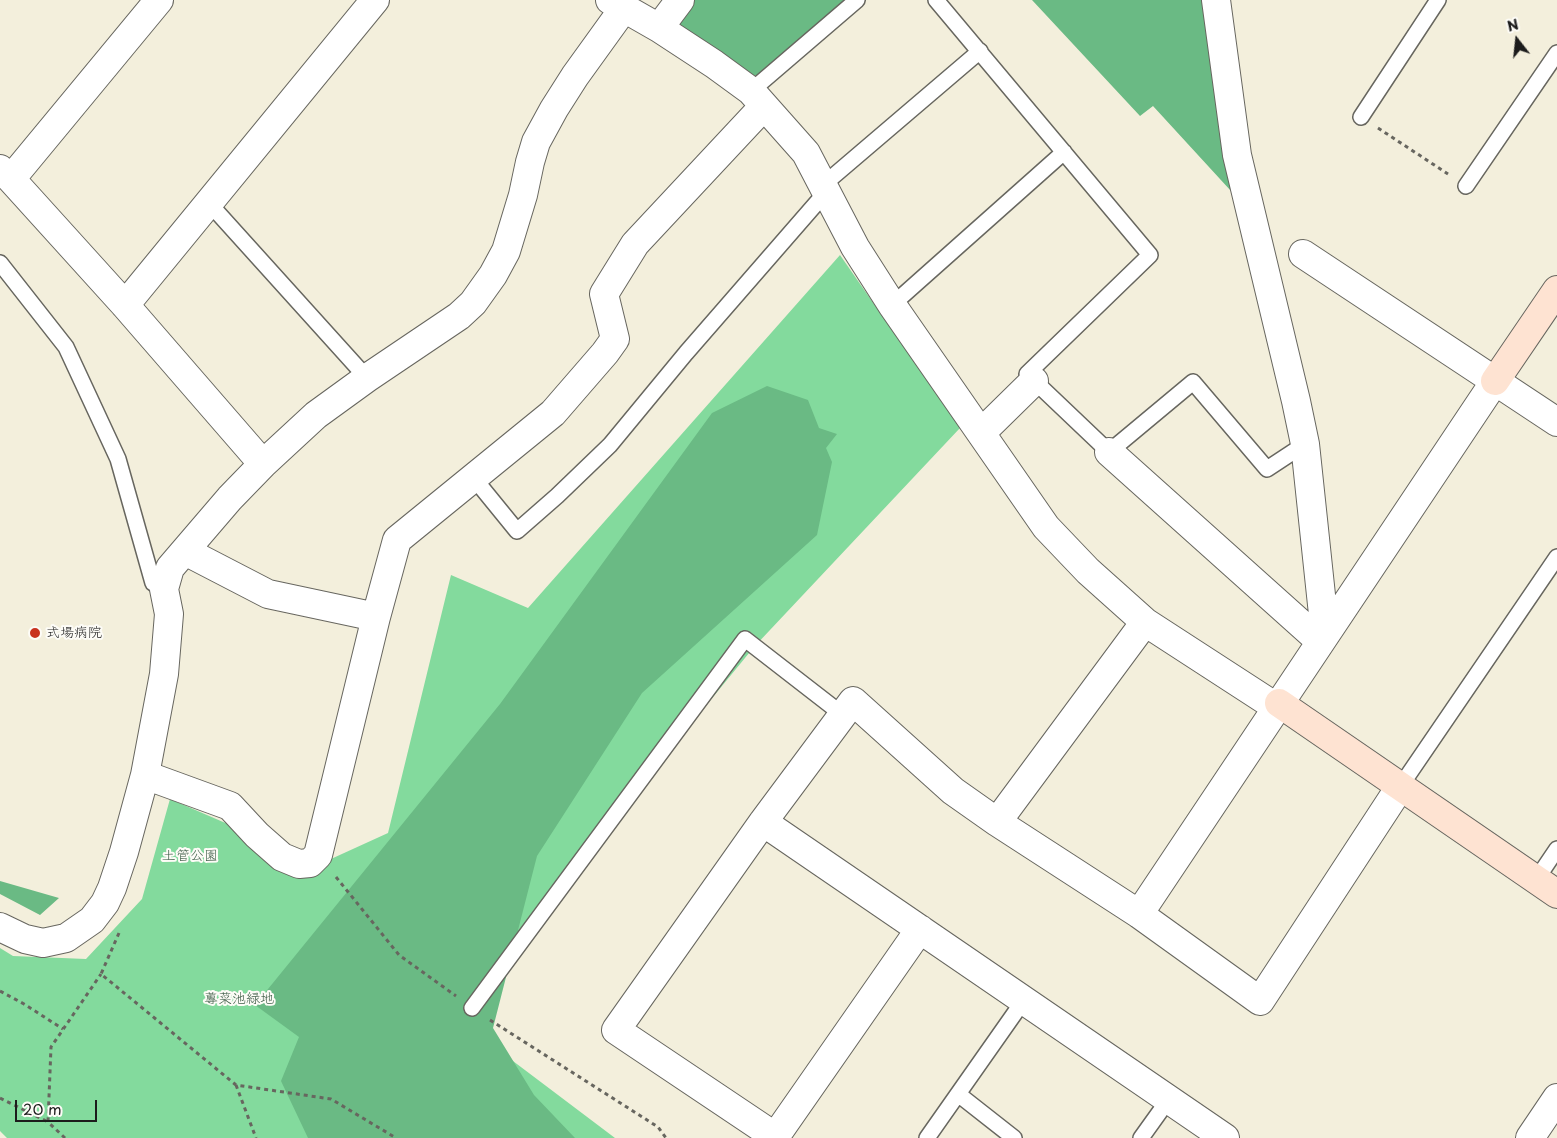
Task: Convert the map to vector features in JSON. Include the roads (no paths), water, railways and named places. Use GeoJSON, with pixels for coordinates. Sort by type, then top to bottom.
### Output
{"type":"FeatureCollection","features":[{"type":"Feature","properties":{"kind":"street"},"geometry":{"type":"LineString","coordinates":[[159,0],[6,174],[125,305],[263,464]]}},
{"type":"Feature","properties":{"kind":"street"},"geometry":{"type":"LineString","coordinates":[[125,305],[375,0]]}},
{"type":"Feature","properties":{"kind":"street"},"geometry":{"type":"LineString","coordinates":[[660,28],[680,0]]}},
{"type":"Feature","properties":{"kind":"street"},"geometry":{"type":"LineString","coordinates":[[1216,0],[1237,155],[1305,444],[1323,637]]}},
{"type":"Feature","properties":{"kind":"street"},"geometry":{"type":"LineString","coordinates":[[0,927],[25,939],[43,943],[66,938],[92,920],[105,903],[124,852],[145,775],[164,674],[168,614],[164,589],[170,568],[230,498],[263,464],[316,415],[459,316],[473,302],[493,275],[506,251],[523,195],[536,142],[617,4],[660,28],[714,64],[757,98],[806,153],[855,247],[892,305],[1046,527],[1088,571],[1145,622],[1277,705],[1546,887]]}},
{"type":"Feature","properties":{"kind":"street"},"geometry":{"type":"LineString","coordinates":[[145,775],[230,806],[257,835],[282,857],[299,864],[310,862],[318,855],[376,617],[397,540],[553,413],[605,353],[615,339],[604,294],[635,244],[757,98]]}},
{"type":"Feature","properties":{"kind":"street"},"geometry":{"type":"LineString","coordinates":[[1303,254],[1557,422]]}},
{"type":"Feature","properties":{"kind":"street"},"geometry":{"type":"LineString","coordinates":[[1139,914],[1277,705],[1557,290]]}},
{"type":"Feature","properties":{"kind":"street"},"geometry":{"type":"LineString","coordinates":[[981,433],[1034,381]]}},
{"type":"Feature","properties":{"kind":"street"},"geometry":{"type":"LineString","coordinates":[[1109,452],[1323,637]]}},
{"type":"Feature","properties":{"kind":"street"},"geometry":{"type":"LineString","coordinates":[[185,552],[268,594],[376,617]]}},
{"type":"Feature","properties":{"kind":"street"},"geometry":{"type":"LineString","coordinates":[[998,822],[1145,622]]}},
{"type":"Feature","properties":{"kind":"street"},"geometry":{"type":"LineString","coordinates":[[920,929],[776,1137],[616,1030],[763,822],[853,701],[954,791],[1139,914],[1260,1001],[1400,787]]}},
{"type":"Feature","properties":{"kind":"street"},"geometry":{"type":"LineString","coordinates":[[763,822],[1225,1138]]}},
{"type":"Feature","properties":{"kind":"street"},"geometry":{"type":"LineString","coordinates":[[1530,1138],[1557,1098]]}},
{"type":"Feature","properties":{"kind":"lane"},"geometry":{"type":"LineString","coordinates":[[757,98],[857,0]]}},
{"type":"Feature","properties":{"kind":"lane"},"geometry":{"type":"LineString","coordinates":[[936,0],[1150,255],[1027,374],[1109,452],[1193,382],[1267,469],[1305,444]]}},
{"type":"Feature","properties":{"kind":"lane"},"geometry":{"type":"LineString","coordinates":[[1361,117],[1438,0]]}},
{"type":"Feature","properties":{"kind":"lane"},"geometry":{"type":"LineString","coordinates":[[473,477],[517,531],[610,445],[825,188],[980,51]]}},
{"type":"Feature","properties":{"kind":"lane"},"geometry":{"type":"LineString","coordinates":[[1466,186],[1557,53]]}},
{"type":"Feature","properties":{"kind":"lane"},"geometry":{"type":"LineString","coordinates":[[892,305],[1064,152]]}},
{"type":"Feature","properties":{"kind":"lane"},"geometry":{"type":"LineString","coordinates":[[209,202],[367,378]]}},
{"type":"Feature","properties":{"kind":"lane"},"geometry":{"type":"LineString","coordinates":[[0,263],[66,347],[118,459],[153,583],[164,589]]}},
{"type":"Feature","properties":{"kind":"lane"},"geometry":{"type":"LineString","coordinates":[[1400,787],[1557,557]]}},
{"type":"Feature","properties":{"kind":"lane"},"geometry":{"type":"LineString","coordinates":[[472,1008],[745,639],[843,715]]}},
{"type":"Feature","properties":{"kind":"lane"},"geometry":{"type":"LineString","coordinates":[[1546,887],[1557,849]]}},
{"type":"Feature","properties":{"kind":"lane"},"geometry":{"type":"LineString","coordinates":[[927,1138],[1024,1000]]}},
{"type":"Feature","properties":{"kind":"lane"},"geometry":{"type":"LineString","coordinates":[[958,1094],[1014,1138]]}},
{"type":"Feature","properties":{"kind":"lane"},"geometry":{"type":"LineString","coordinates":[[1141,1138],[1169,1099]]}},
{"type":"Feature","properties":{"kind":"place","name":"式場病院"},"geometry":{"type":"Point","coordinates":[35,633]}},
{"type":"Feature","properties":{"kind":"park label","name":"土管公園"},"geometry":{"type":"Point","coordinates":[190,856]}},
{"type":"Feature","properties":{"kind":"park label","name":"蓴菜池緑地"},"geometry":{"type":"Point","coordinates":[239,999]}}]}
